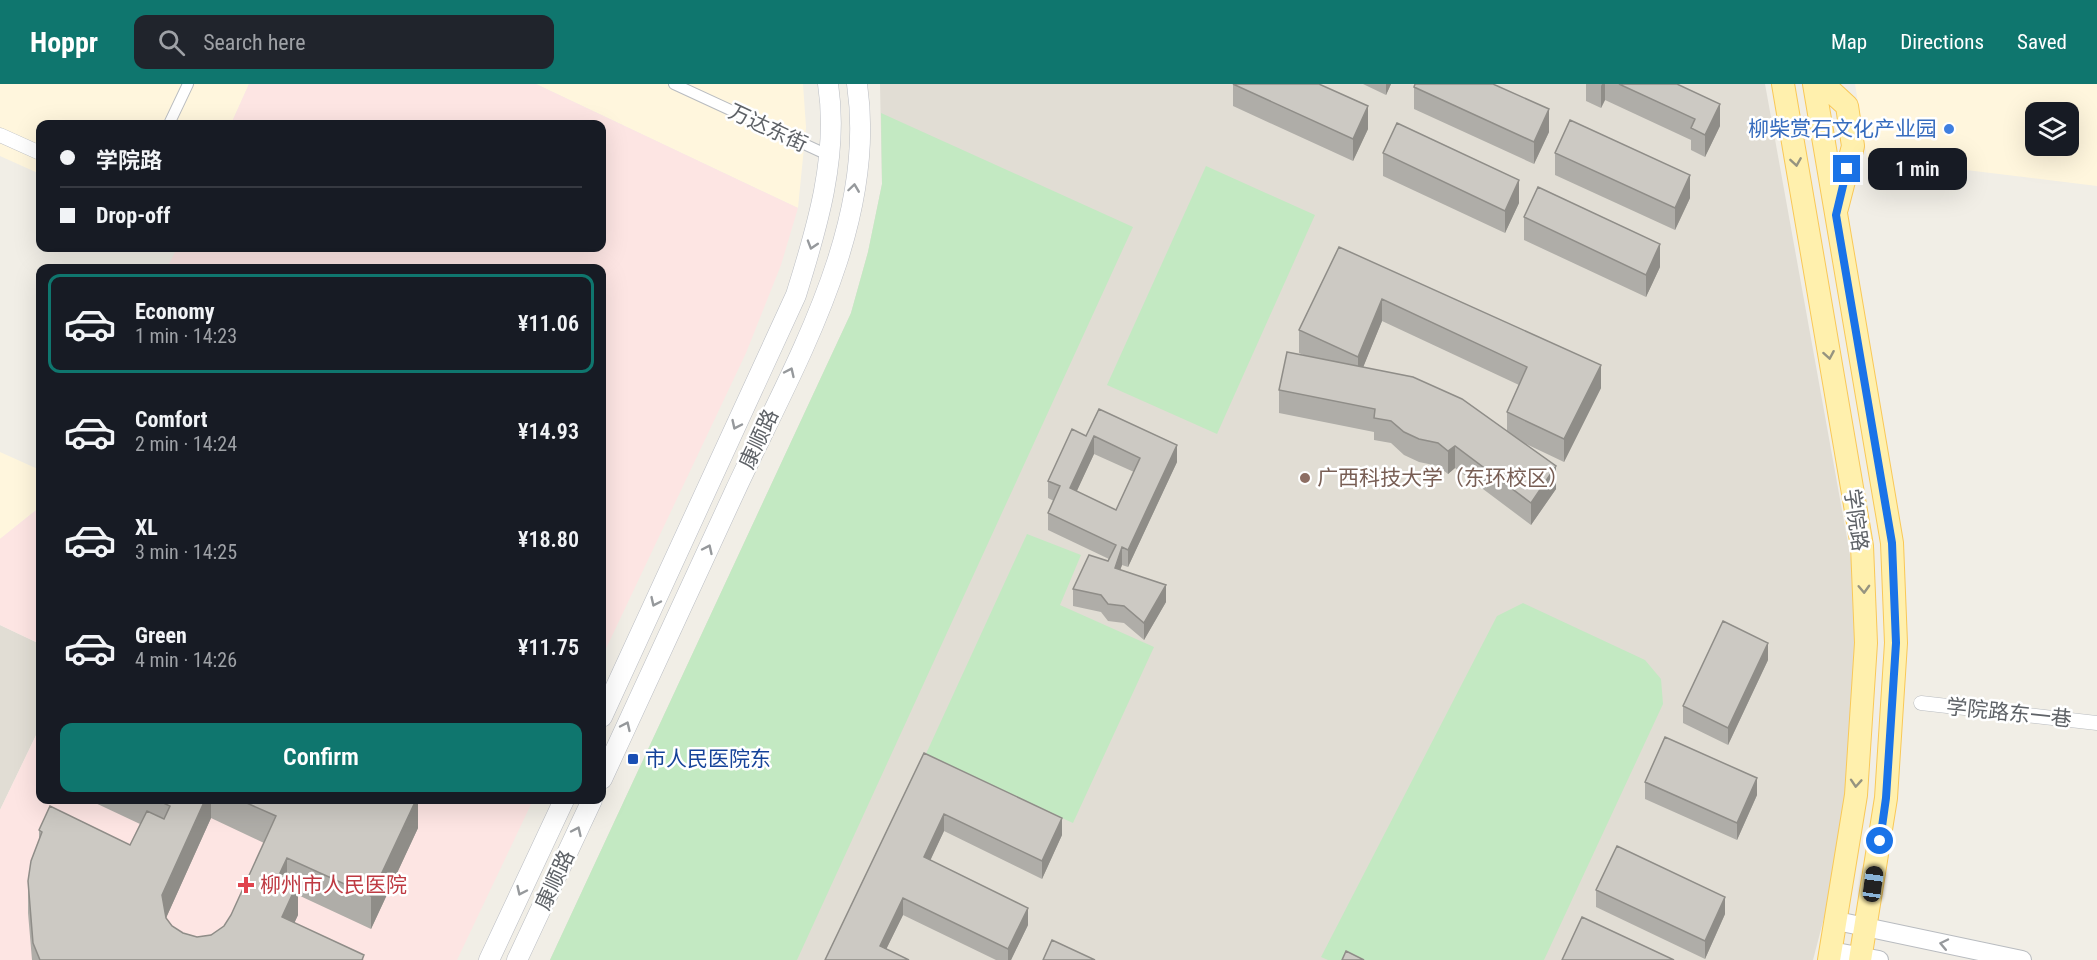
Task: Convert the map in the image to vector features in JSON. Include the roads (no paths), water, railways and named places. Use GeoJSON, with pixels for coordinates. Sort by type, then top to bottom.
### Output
{"type":"FeatureCollection","features":[{"type":"Feature","properties":{"kind":"main road","name":"康顺路"},"geometry":{"type":"LineString","coordinates":[[606,708],[796,295],[814,237],[830,156],[828,84]]}},
{"type":"Feature","properties":{"kind":"main road","name":"康顺路"},"geometry":{"type":"LineString","coordinates":[[606,770],[804,341],[838,256],[851,211],[858,161],[857,84]]}},
{"type":"Feature","properties":{"kind":"main road","name":"学院路"},"geometry":{"type":"LineString","coordinates":[[1783,84],[1862,546],[1866,643],[1856,795],[1830,956]]}},
{"type":"Feature","properties":{"kind":"main road","name":"学院路"},"geometry":{"type":"LineString","coordinates":[[1814,84],[1892,543],[1896,643],[1886,798],[1867,927],[1866,959]]}},
{"type":"Feature","properties":{"kind":"main road"},"geometry":{"type":"LineString","coordinates":[[1823,84],[1847,106],[1853,146],[1836,215]]}},
{"type":"Feature","properties":{"kind":"main road","name":"康顺路"},"geometry":{"type":"LineString","coordinates":[[489,960],[562,804]]}},
{"type":"Feature","properties":{"kind":"main road","name":"康顺路"},"geometry":{"type":"LineString","coordinates":[[518,960],[590,804]]}},
{"type":"Feature","properties":{"kind":"street"},"geometry":{"type":"LineString","coordinates":[[171,120],[188,84]]}},
{"type":"Feature","properties":{"kind":"street","name":"万达东街"},"geometry":{"type":"LineString","coordinates":[[674,84],[830,156]]}},
{"type":"Feature","properties":{"kind":"street"},"geometry":{"type":"LineString","coordinates":[[0,135],[36,151]]}},
{"type":"Feature","properties":{"kind":"street","name":"学院路东一巷"},"geometry":{"type":"LineString","coordinates":[[1921,703],[2097,723]]}},
{"type":"Feature","properties":{"kind":"street"},"geometry":{"type":"LineString","coordinates":[[1837,921],[2022,960]]}},
{"type":"Feature","properties":{"kind":"street"},"geometry":{"type":"LineString","coordinates":[[1830,956],[1866,959]]}},
{"type":"Feature","properties":{"kind":"place","name":"柳柴赏石文化产业园"},"geometry":{"type":"Point","coordinates":[1949,129]}},
{"type":"Feature","properties":{"kind":"place","name":"广西科技大学（东环校区）"},"geometry":{"type":"Point","coordinates":[1305,478]}},
{"type":"Feature","properties":{"kind":"place","name":"市人民医院东"},"geometry":{"type":"Point","coordinates":[633,759]}},
{"type":"Feature","properties":{"kind":"place","name":"柳州市人民医院"},"geometry":{"type":"Point","coordinates":[246,885]}}]}
